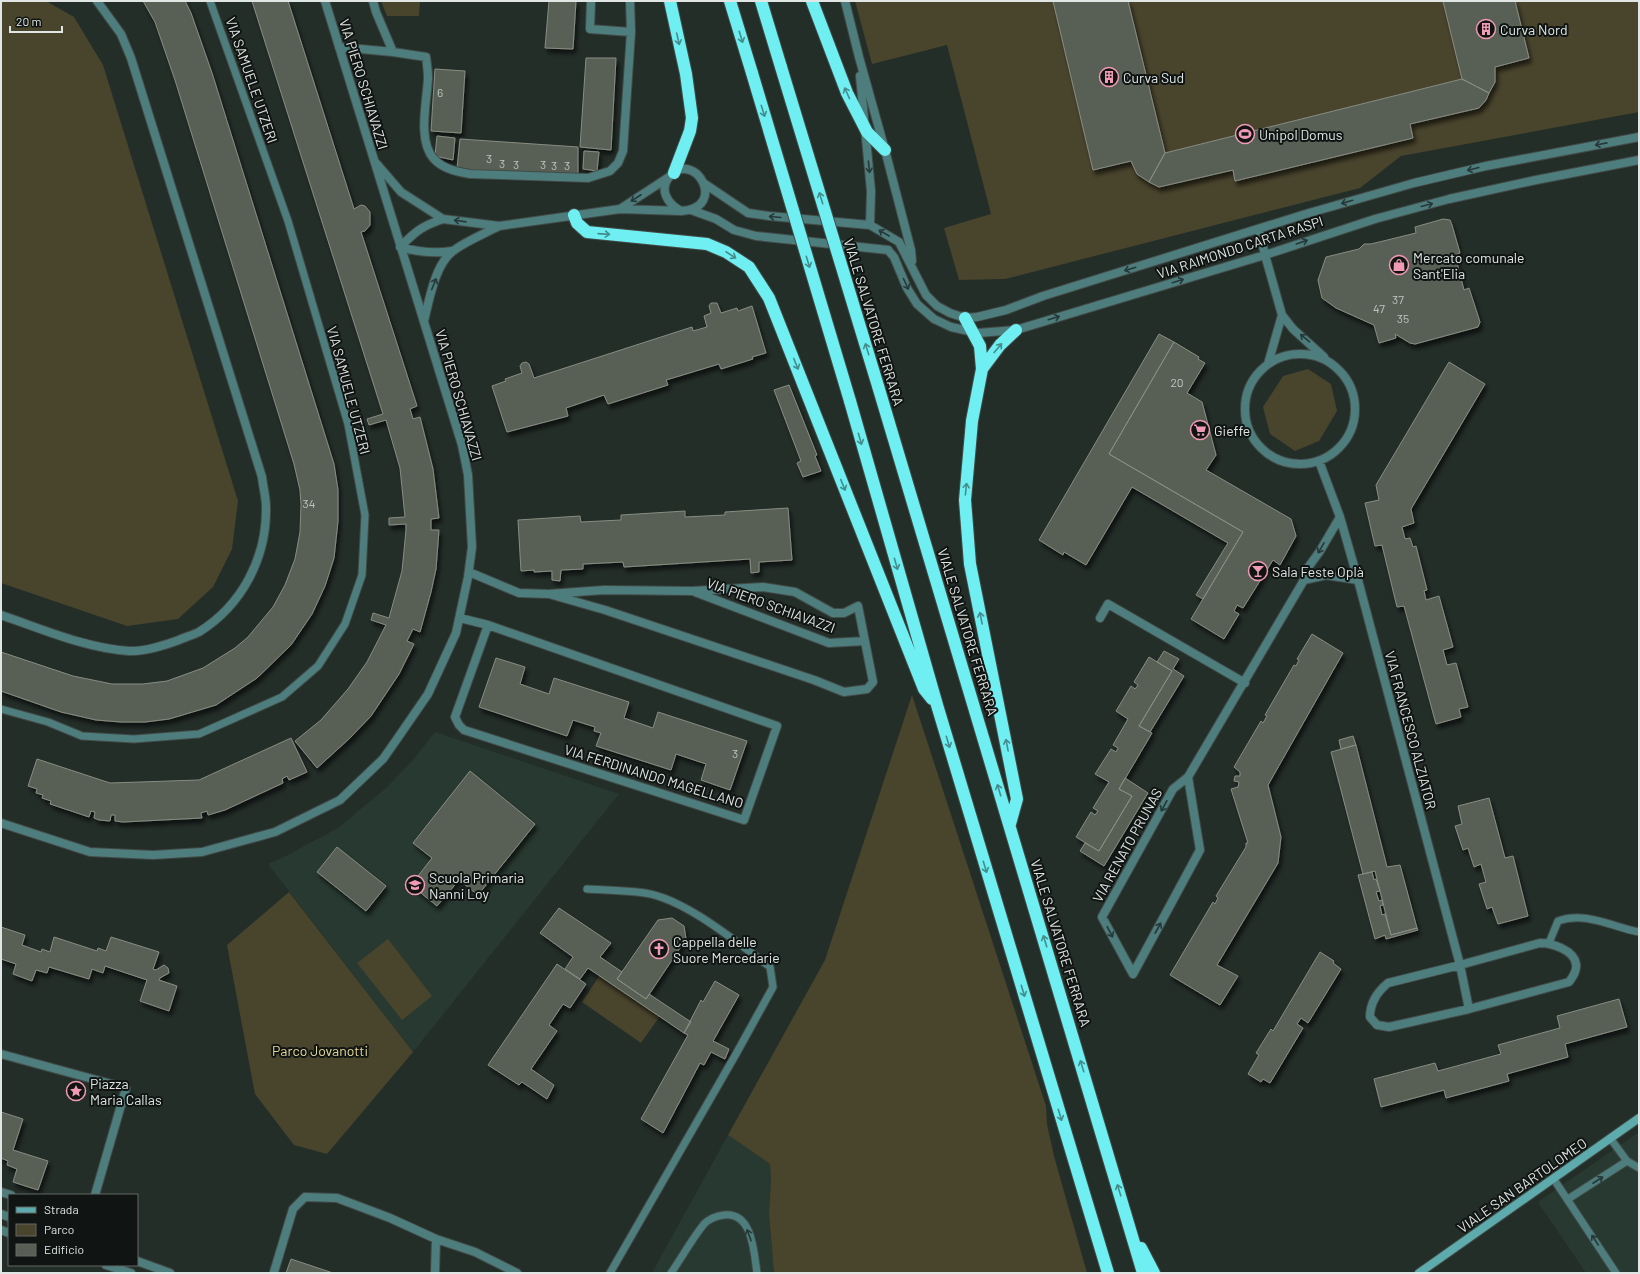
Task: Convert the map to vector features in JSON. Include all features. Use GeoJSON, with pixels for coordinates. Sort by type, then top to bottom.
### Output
{"type":"FeatureCollection","features":[{"type":"Feature","properties":{"kind":"highway"},"geometry":{"type":"LineString","coordinates":[[670,1],[686,74],[692,118],[690,131],[672,175]]}},
{"type":"Feature","properties":{"kind":"highway"},"geometry":{"type":"LineString","coordinates":[[730,1],[850,401],[937,705],[1108,1273]]}},
{"type":"Feature","properties":{"kind":"highway","name":"VIALE SALVATORE FERRARA"},"geometry":{"type":"LineString","coordinates":[[761,1],[1010,824],[1143,1273]]}},
{"type":"Feature","properties":{"kind":"highway"},"geometry":{"type":"LineString","coordinates":[[812,1],[847,93],[865,128],[886,150]]}},
{"type":"Feature","properties":{"kind":"highway"},"geometry":{"type":"LineString","coordinates":[[574,215],[577,223],[587,232],[707,244],[726,252],[750,267],[770,298],[924,689],[937,705]]}},
{"type":"Feature","properties":{"kind":"highway"},"geometry":{"type":"LineString","coordinates":[[965,318],[980,346],[982,369],[972,421],[965,500],[966,529],[970,564],[1017,799],[1010,824]]}},
{"type":"Feature","properties":{"kind":"highway"},"geometry":{"type":"LineString","coordinates":[[982,369],[1000,345],[1016,330]]}},
{"type":"Feature","properties":{"kind":"highway"},"geometry":{"type":"LineString","coordinates":[[1130,1228],[1154,1273]]}},
{"type":"Feature","properties":{"kind":"street"},"geometry":{"type":"LineString","coordinates":[[1,615],[102,648],[131,651],[172,642],[198,633],[218,618],[235,601],[249,582],[257,563],[264,534],[266,507],[262,477],[133,65],[121,34],[96,1]]}},
{"type":"Feature","properties":{"kind":"street","name":"VIA PIERO SCHIAVAZZI"},"geometry":{"type":"LineString","coordinates":[[1,823],[90,852],[153,855],[202,852],[275,832],[340,800],[383,759],[428,694],[456,632],[469,572],[472,547],[468,475],[462,445],[325,1]]}},
{"type":"Feature","properties":{"kind":"street"},"geometry":{"type":"LineString","coordinates":[[373,1],[376,12],[393,52]]}},
{"type":"Feature","properties":{"kind":"street"},"geometry":{"type":"LineString","coordinates":[[591,1],[590,29],[630,32]]}},
{"type":"Feature","properties":{"kind":"street"},"geometry":{"type":"LineString","coordinates":[[339,48],[393,52],[426,57],[428,77],[424,129],[428,149],[434,159],[441,165],[456,171],[470,174],[588,178],[610,171],[618,163],[623,151],[630,32],[630,1]]}},
{"type":"Feature","properties":{"kind":"street"},"geometry":{"type":"LineString","coordinates":[[845,1],[858,57],[886,150],[911,250],[912,266]]}},
{"type":"Feature","properties":{"kind":"street"},"geometry":{"type":"LineString","coordinates":[[858,57],[872,191],[870,225]]}},
{"type":"Feature","properties":{"kind":"street","name":"VIA RAIMONDO CARTA RASPI"},"geometry":{"type":"LineString","coordinates":[[899,242],[926,295],[937,306],[950,313],[965,318],[977,317],[1006,310],[1043,296],[1309,213],[1486,166],[1639,137]]}},
{"type":"Feature","properties":{"kind":"street","name":"VIA RAIMONDO CARTA RASPI"},"geometry":{"type":"LineString","coordinates":[[888,250],[894,257],[907,288],[917,304],[934,319],[951,327],[978,333],[1016,330],[1265,255],[1353,225],[1449,199],[1639,160]]}},
{"type":"Feature","properties":{"kind":"street"},"geometry":{"type":"LineString","coordinates":[[374,161],[401,192],[443,219]]}},
{"type":"Feature","properties":{"kind":"street"},"geometry":{"type":"LineString","coordinates":[[620,209],[672,175],[682,170],[690,170],[698,174],[705,184],[748,213],[870,225],[899,242]]}},
{"type":"Feature","properties":{"kind":"street"},"geometry":{"type":"LineString","coordinates":[[672,175],[665,186],[665,195],[672,206],[681,210]]}},
{"type":"Feature","properties":{"kind":"street"},"geometry":{"type":"LineString","coordinates":[[691,210],[700,205],[704,199],[706,193],[705,184]]}},
{"type":"Feature","properties":{"kind":"street"},"geometry":{"type":"LineString","coordinates":[[400,247],[416,231],[426,224],[443,219],[499,226],[620,209],[691,210],[716,219],[734,230],[756,236],[888,250],[899,242],[904,224]]}},
{"type":"Feature","properties":{"kind":"street"},"geometry":{"type":"LineString","coordinates":[[424,322],[430,292],[442,264],[452,252],[499,226]]}},
{"type":"Feature","properties":{"kind":"street"},"geometry":{"type":"LineString","coordinates":[[1259,229],[1282,316],[1293,329],[1339,369],[1348,380],[1353,392],[1356,407],[1355,421],[1350,434],[1342,446],[1332,455],[1306,465],[1292,464],[1279,460],[1267,453],[1257,444],[1250,432],[1246,419],[1245,405],[1248,392],[1254,379],[1268,364],[1286,355],[1314,355],[1327,360]]}},
{"type":"Feature","properties":{"kind":"street"},"geometry":{"type":"LineString","coordinates":[[400,247],[422,252],[452,252]]}},
{"type":"Feature","properties":{"kind":"street"},"geometry":{"type":"LineString","coordinates":[[1268,364],[1282,316]]}},
{"type":"Feature","properties":{"kind":"street","name":"VIA FRANCESCO ALZIATOR"},"geometry":{"type":"LineString","coordinates":[[1319,461],[1340,517],[1358,580],[1460,965],[1469,1008]]}},
{"type":"Feature","properties":{"kind":"street","name":"VIA RENATO PRUNAS"},"geometry":{"type":"LineString","coordinates":[[1188,777],[1200,850],[1133,974],[1102,917],[1173,789],[1188,777],[1304,580],[1307,569],[1320,551],[1340,517]]}},
{"type":"Feature","properties":{"kind":"street"},"geometry":{"type":"LineString","coordinates":[[469,572],[519,593],[550,594],[604,590],[692,591],[763,586],[796,592],[834,613],[844,613],[858,606],[873,682],[867,689],[854,692],[844,692],[814,680],[605,610],[550,594]]}},
{"type":"Feature","properties":{"kind":"street"},"geometry":{"type":"LineString","coordinates":[[1304,580],[1326,575],[1358,580]]}},
{"type":"Feature","properties":{"kind":"street","name":"VIA PIERO SCHIAVAZZI"},"geometry":{"type":"LineString","coordinates":[[692,591],[829,643],[865,641]]}},
{"type":"Feature","properties":{"kind":"street"},"geometry":{"type":"LineString","coordinates":[[1100,618],[1108,604],[1245,682]]}},
{"type":"Feature","properties":{"kind":"street","name":"VIA FERDINANDO MAGELLANO"},"geometry":{"type":"LineString","coordinates":[[460,618],[488,625],[777,726],[744,820],[464,730],[459,725],[455,717],[488,625]]}},
{"type":"Feature","properties":{"kind":"street"},"geometry":{"type":"LineString","coordinates":[[1540,943],[1549,943],[1573,957],[1576,965],[1570,982],[1389,1027],[1377,1025],[1370,1017],[1370,1005],[1380,989],[1388,983],[1540,943]]}},
{"type":"Feature","properties":{"kind":"street"},"geometry":{"type":"LineString","coordinates":[[1,1054],[126,1088],[95,1194]]}},
{"type":"Feature","properties":{"kind":"street","name":"VIALE SAN BARTOLOMEO"},"geometry":{"type":"LineString","coordinates":[[1419,1273],[1639,1118]]}},
{"type":"Feature","properties":{"kind":"street"},"geometry":{"type":"LineString","coordinates":[[274,1272],[293,1209],[306,1197],[337,1198],[390,1218],[436,1239],[475,1252],[517,1273]]}},
{"type":"Feature","properties":{"kind":"street"},"geometry":{"type":"LineString","coordinates":[[435,1273],[436,1239]]}},
{"type":"Feature","properties":{"kind":"street"},"geometry":{"type":"LineString","coordinates":[[138,1262],[170,1273]]}},
{"type":"Feature","properties":{"kind":"street"},"geometry":{"type":"LineString","coordinates":[[109,1266],[131,1273]]}},
{"type":"Feature","properties":{"kind":"lane","name":"VIA SAMUELE UTZERI"},"geometry":{"type":"LineString","coordinates":[[1,709],[48,722],[82,736],[134,739],[199,734],[282,697],[318,666],[345,624],[362,574],[365,516],[348,424],[288,221],[210,1]]}},
{"type":"Feature","properties":{"kind":"lane"},"geometry":{"type":"LineString","coordinates":[[588,889],[646,893],[681,905],[732,938],[770,967],[773,988],[610,1273]]}},
{"type":"Feature","properties":{"kind":"lane"},"geometry":{"type":"LineString","coordinates":[[1549,943],[1558,921],[1566,918],[1586,918],[1639,932]]}},
{"type":"Feature","properties":{"kind":"lane"},"geometry":{"type":"LineString","coordinates":[[1610,1138],[1627,1161],[1639,1168]]}},
{"type":"Feature","properties":{"kind":"lane"},"geometry":{"type":"LineString","coordinates":[[1568,1199],[1627,1161]]}},
{"type":"Feature","properties":{"kind":"lane"},"geometry":{"type":"LineString","coordinates":[[1554,1178],[1616,1273]]}},
{"type":"Feature","properties":{"kind":"lane"},"geometry":{"type":"LineString","coordinates":[[671,1273],[705,1223],[715,1216],[727,1215],[737,1217],[745,1224],[750,1235],[757,1273]]}},
{"type":"Feature","properties":{"kind":"shaded area","name":"Scuola Primaria Nanni Loy"},"geometry":{"type":"Polygon","coordinates":[[[435,732],[619,794],[413,1052],[268,864],[338,828],[387,787],[414,759],[435,732]]]}},
{"type":"Feature","properties":{"kind":"shaded area"},"geometry":{"type":"Polygon","coordinates":[[[1639,1132],[1639,1273],[1586,1273],[1538,1202],[1639,1132]]]}},
{"type":"Feature","properties":{"kind":"shaded area"},"geometry":{"type":"Polygon","coordinates":[[[728,1135],[770,1164],[771,1178],[769,1214],[774,1273],[652,1273],[728,1135]]]}},
{"type":"Feature","properties":{"kind":"green space"},"geometry":{"type":"Polygon","coordinates":[[[1,1],[46,1],[74,17],[103,65],[238,501],[232,549],[213,587],[178,619],[127,626],[1,583],[1,1]]]}},
{"type":"Feature","properties":{"kind":"green space"},"geometry":{"type":"Polygon","coordinates":[[[381,1],[420,1],[419,16],[387,16],[381,1]]]}},
{"type":"Feature","properties":{"kind":"green space","name":"Unipol Domus"},"geometry":{"type":"Polygon","coordinates":[[[855,1],[1639,1],[1639,112],[1401,156],[1360,188],[1005,279],[959,280],[944,228],[991,214],[947,45],[872,64],[855,1]]]}},
{"type":"Feature","properties":{"kind":"green space"},"geometry":{"type":"Polygon","coordinates":[[[1308,369],[1331,384],[1337,411],[1319,441],[1295,451],[1270,434],[1263,407],[1283,376],[1308,369]]]}},
{"type":"Feature","properties":{"kind":"green space"},"geometry":{"type":"Polygon","coordinates":[[[912,695],[1046,1106],[1047,1124],[1054,1156],[1087,1273],[774,1273],[769,1214],[771,1178],[770,1164],[728,1135],[825,960],[912,695]]]}},
{"type":"Feature","properties":{"kind":"green space","name":"Parco Jovanotti"},"geometry":{"type":"Polygon","coordinates":[[[289,892],[413,1052],[327,1154],[294,1145],[255,1094],[227,945],[289,892]]]}},
{"type":"Feature","properties":{"kind":"green space"},"geometry":{"type":"Polygon","coordinates":[[[388,939],[432,996],[402,1020],[357,963],[388,939]]]}},
{"type":"Feature","properties":{"kind":"green space"},"geometry":{"type":"Polygon","coordinates":[[[600,975],[660,1016],[641,1043],[582,1002],[600,975]]]}},
{"type":"Feature","properties":{"kind":"building"},"geometry":{"type":"Polygon","coordinates":[[[143,1],[185,1],[191,13],[212,73],[334,464],[338,490],[338,521],[334,558],[325,586],[312,614],[291,645],[257,678],[216,705],[169,719],[145,722],[121,722],[96,720],[61,712],[1,691],[1,652],[73,676],[112,684],[143,684],[167,681],[203,668],[235,648],[248,637],[273,607],[285,585],[295,559],[300,532],[301,505],[300,490],[294,464],[175,80],[155,22],[143,1]]]}},
{"type":"Feature","properties":{"kind":"building"},"geometry":{"type":"Polygon","coordinates":[[[252,1],[288,1],[354,209],[361,205],[365,206],[370,212],[370,225],[365,231],[361,232],[417,406],[410,409],[413,419],[420,417],[433,469],[439,518],[431,519],[431,530],[439,530],[436,569],[420,632],[413,629],[407,641],[414,644],[399,674],[371,716],[350,738],[317,768],[295,741],[321,720],[348,689],[367,662],[386,625],[371,620],[373,613],[389,618],[402,571],[406,524],[389,525],[389,518],[405,517],[400,468],[386,420],[369,425],[367,419],[383,414],[252,1]]]}},
{"type":"Feature","properties":{"kind":"building"},"geometry":{"type":"Polygon","coordinates":[[[549,1],[576,1],[573,49],[545,48],[549,1]]]}},
{"type":"Feature","properties":{"kind":"building","name":"Curva Sud"},"geometry":{"type":"Polygon","coordinates":[[[1053,1],[1128,1],[1165,153],[1149,182],[1137,174],[1131,161],[1093,170],[1053,1]]]}},
{"type":"Feature","properties":{"kind":"building","name":"Curva Nord"},"geometry":{"type":"Polygon","coordinates":[[[1443,1],[1515,1],[1529,58],[1495,67],[1495,82],[1489,93],[1462,79],[1443,1]]]}},
{"type":"Feature","properties":{"kind":"building"},"geometry":{"type":"Polygon","coordinates":[[[586,58],[616,58],[611,150],[580,147],[586,58]]]}},
{"type":"Feature","properties":{"kind":"building"},"geometry":{"type":"Polygon","coordinates":[[[435,69],[465,71],[461,133],[431,131],[435,69]]]}},
{"type":"Feature","properties":{"kind":"building"},"geometry":{"type":"Polygon","coordinates":[[[1462,79],[1489,93],[1486,100],[1479,108],[1410,124],[1413,138],[1235,181],[1233,170],[1159,187],[1149,182],[1165,153],[1462,79]]]}},
{"type":"Feature","properties":{"kind":"building"},"geometry":{"type":"Polygon","coordinates":[[[437,136],[455,138],[453,160],[435,156],[437,136]]]}},
{"type":"Feature","properties":{"kind":"building"},"geometry":{"type":"Polygon","coordinates":[[[460,139],[578,147],[578,176],[457,169],[460,139]]]}},
{"type":"Feature","properties":{"kind":"building"},"geometry":{"type":"Polygon","coordinates":[[[584,151],[599,152],[597,171],[583,169],[584,151]]]}},
{"type":"Feature","properties":{"kind":"building"},"geometry":{"type":"Polygon","coordinates":[[[1443,219],[1450,220],[1452,225],[1460,253],[1455,255],[1464,290],[1469,288],[1480,322],[1478,327],[1415,344],[1410,343],[1395,334],[1396,338],[1379,343],[1374,325],[1336,308],[1322,298],[1318,280],[1326,257],[1359,249],[1364,244],[1371,244],[1416,233],[1415,227],[1443,219]]]}},
{"type":"Feature","properties":{"kind":"building"},"geometry":{"type":"Polygon","coordinates":[[[711,303],[717,303],[721,313],[737,308],[738,311],[752,306],[766,353],[752,357],[753,359],[721,369],[719,364],[666,380],[668,385],[608,404],[604,395],[566,408],[568,416],[507,432],[492,386],[506,381],[505,379],[522,373],[520,366],[522,363],[526,362],[529,364],[534,378],[692,327],[693,331],[707,327],[704,316],[711,313],[709,306],[711,303]]]}},
{"type":"Feature","properties":{"kind":"building"},"geometry":{"type":"Polygon","coordinates":[[[1159,334],[1174,342],[1109,454],[1243,532],[1203,599],[1196,595],[1228,543],[1132,487],[1086,565],[1064,552],[1063,555],[1039,540],[1159,334]]]}},
{"type":"Feature","properties":{"kind":"building"},"geometry":{"type":"Polygon","coordinates":[[[1174,342],[1199,357],[1198,359],[1205,363],[1187,393],[1202,402],[1216,455],[1206,470],[1291,519],[1296,536],[1280,565],[1273,560],[1243,608],[1237,605],[1234,611],[1239,614],[1224,639],[1191,619],[1243,532],[1109,454],[1174,342]]]}},
{"type":"Feature","properties":{"kind":"building"},"geometry":{"type":"Polygon","coordinates":[[[1449,362],[1485,384],[1411,509],[1414,523],[1402,527],[1405,539],[1410,538],[1413,547],[1416,546],[1427,590],[1424,591],[1426,600],[1439,596],[1453,647],[1443,650],[1447,665],[1456,663],[1468,707],[1459,709],[1461,717],[1436,724],[1404,606],[1397,607],[1382,545],[1375,546],[1365,503],[1379,500],[1376,485],[1449,362]]]}},
{"type":"Feature","properties":{"kind":"building"},"geometry":{"type":"Polygon","coordinates":[[[789,385],[817,455],[815,456],[821,471],[803,477],[797,463],[801,461],[774,390],[789,385]]]}},
{"type":"Feature","properties":{"kind":"building"},"geometry":{"type":"Polygon","coordinates":[[[788,508],[792,560],[759,562],[759,572],[751,573],[750,559],[624,567],[623,562],[583,564],[583,569],[561,570],[560,581],[552,580],[552,571],[521,571],[518,520],[580,516],[581,522],[621,520],[621,515],[685,511],[685,517],[725,515],[725,512],[788,508]]]}},
{"type":"Feature","properties":{"kind":"building"},"geometry":{"type":"Polygon","coordinates":[[[1312,634],[1343,653],[1268,785],[1281,837],[1278,863],[1217,965],[1238,976],[1220,1005],[1170,975],[1213,902],[1215,904],[1218,898],[1216,896],[1246,847],[1246,843],[1248,843],[1231,789],[1238,787],[1239,782],[1234,781],[1235,776],[1240,776],[1240,772],[1234,767],[1261,721],[1263,723],[1267,716],[1265,715],[1294,665],[1296,666],[1299,660],[1297,659],[1312,634]]]}},
{"type":"Feature","properties":{"kind":"building"},"geometry":{"type":"Polygon","coordinates":[[[1164,651],[1179,659],[1173,669],[1184,676],[1150,732],[1139,726],[1172,671],[1157,662],[1164,651]]]}},
{"type":"Feature","properties":{"kind":"building"},"geometry":{"type":"Polygon","coordinates":[[[1149,657],[1172,671],[1139,726],[1152,733],[1119,789],[1132,796],[1099,851],[1076,837],[1091,812],[1095,815],[1098,811],[1093,808],[1109,782],[1095,774],[1111,749],[1116,752],[1118,748],[1113,745],[1128,719],[1116,711],[1131,686],[1135,689],[1138,685],[1134,682],[1149,657]]]}},
{"type":"Feature","properties":{"kind":"building"},"geometry":{"type":"Polygon","coordinates":[[[496,658],[525,667],[520,684],[549,694],[554,678],[629,702],[624,718],[653,728],[658,712],[747,741],[730,790],[701,780],[706,764],[676,754],[671,770],[596,746],[601,733],[594,731],[595,727],[573,720],[567,736],[479,707],[496,658]]]}},
{"type":"Feature","properties":{"kind":"building"},"geometry":{"type":"Polygon","coordinates":[[[1353,736],[1356,745],[1341,749],[1339,740],[1353,736]]]}},
{"type":"Feature","properties":{"kind":"building"},"geometry":{"type":"Polygon","coordinates":[[[291,738],[307,772],[289,780],[287,776],[282,779],[283,783],[225,810],[208,815],[207,811],[201,813],[202,818],[123,822],[115,821],[115,815],[111,815],[110,821],[99,820],[94,818],[95,812],[91,811],[89,817],[50,804],[51,801],[42,798],[43,795],[36,793],[37,789],[28,786],[37,759],[110,783],[199,780],[291,738]]]}},
{"type":"Feature","properties":{"kind":"building"},"geometry":{"type":"Polygon","coordinates":[[[1356,745],[1387,867],[1400,865],[1417,928],[1391,935],[1375,871],[1363,874],[1331,752],[1356,745]]]}},
{"type":"Feature","properties":{"kind":"building"},"geometry":{"type":"Polygon","coordinates":[[[470,771],[535,824],[478,895],[459,880],[437,906],[411,885],[432,858],[413,843],[470,771]]]}},
{"type":"Feature","properties":{"kind":"building"},"geometry":{"type":"Polygon","coordinates":[[[1125,778],[1148,793],[1104,866],[1080,851],[1085,843],[1099,851],[1132,796],[1119,789],[1125,778]]]}},
{"type":"Feature","properties":{"kind":"building"},"geometry":{"type":"Polygon","coordinates":[[[1489,798],[1505,858],[1513,856],[1528,916],[1498,924],[1492,907],[1487,909],[1479,884],[1486,882],[1481,864],[1474,867],[1468,848],[1463,850],[1455,826],[1462,824],[1458,806],[1489,798]]]}},
{"type":"Feature","properties":{"kind":"building"},"geometry":{"type":"Polygon","coordinates":[[[337,847],[386,886],[366,911],[317,872],[337,847]]]}},
{"type":"Feature","properties":{"kind":"building"},"geometry":{"type":"Polygon","coordinates":[[[1372,872],[1374,880],[1376,879],[1380,891],[1376,892],[1379,901],[1382,900],[1383,905],[1380,906],[1382,915],[1385,914],[1391,935],[1417,928],[1418,930],[1386,939],[1385,935],[1375,939],[1358,875],[1372,872]]]}},
{"type":"Feature","properties":{"kind":"building"},"geometry":{"type":"Polygon","coordinates":[[[559,908],[611,943],[600,957],[622,972],[617,979],[646,999],[649,994],[691,1022],[684,1033],[588,968],[580,979],[565,969],[573,957],[540,933],[559,908]]]}},
{"type":"Feature","properties":{"kind":"building","name":"Cappella delle Suore Mercedarie"},"geometry":{"type":"Polygon","coordinates":[[[672,918],[684,926],[686,939],[646,999],[617,979],[658,920],[672,918]]]}},
{"type":"Feature","properties":{"kind":"building"},"geometry":{"type":"Polygon","coordinates":[[[1,927],[25,935],[22,945],[41,952],[42,949],[50,952],[54,937],[97,951],[98,948],[106,951],[111,937],[159,952],[153,969],[156,970],[164,965],[168,968],[169,973],[159,980],[177,986],[169,1011],[140,1001],[147,980],[105,966],[103,973],[92,969],[89,979],[49,967],[47,973],[36,970],[32,981],[13,974],[16,964],[1,959],[1,927]]]}},
{"type":"Feature","properties":{"kind":"building"},"geometry":{"type":"Polygon","coordinates":[[[1320,952],[1334,961],[1333,963],[1341,969],[1308,1023],[1301,1018],[1297,1024],[1303,1028],[1270,1083],[1263,1079],[1261,1082],[1248,1074],[1259,1055],[1256,1053],[1271,1029],[1273,1031],[1320,952]]]}},
{"type":"Feature","properties":{"kind":"building"},"geometry":{"type":"Polygon","coordinates":[[[557,964],[586,984],[570,1008],[563,1004],[549,1025],[557,1031],[531,1069],[554,1085],[547,1099],[522,1082],[519,1085],[488,1065],[557,964]]]}},
{"type":"Feature","properties":{"kind":"building"},"geometry":{"type":"Polygon","coordinates":[[[715,981],[739,995],[713,1041],[729,1049],[725,1059],[711,1052],[704,1065],[700,1063],[663,1133],[641,1119],[688,1035],[684,1033],[701,1000],[703,1002],[715,981]]]}},
{"type":"Feature","properties":{"kind":"building"},"geometry":{"type":"Polygon","coordinates":[[[1619,999],[1627,1027],[1565,1044],[1568,1057],[1507,1074],[1509,1081],[1446,1098],[1444,1090],[1381,1107],[1374,1079],[1435,1063],[1438,1071],[1501,1054],[1498,1045],[1560,1028],[1557,1016],[1619,999]]]}},
{"type":"Feature","properties":{"kind":"building"},"geometry":{"type":"Polygon","coordinates":[[[1,1112],[23,1119],[13,1150],[48,1161],[38,1190],[13,1182],[17,1169],[7,1165],[8,1161],[1,1158],[1,1112]]]}},
{"type":"Feature","properties":{"kind":"building"},"geometry":{"type":"Polygon","coordinates":[[[291,1259],[333,1273],[286,1273],[291,1259]]]}},
{"type":"Feature","properties":{"kind":"place","name":"Curva Nord"},"geometry":{"type":"Point","coordinates":[1486,29]}},
{"type":"Feature","properties":{"kind":"place","name":"Curva Sud"},"geometry":{"type":"Point","coordinates":[1109,77]}},
{"type":"Feature","properties":{"kind":"place","name":"Unipol Domus"},"geometry":{"type":"Point","coordinates":[1245,134]}},
{"type":"Feature","properties":{"kind":"place","name":"Mercato comunale Sant'Elia"},"geometry":{"type":"Point","coordinates":[1399,265]}},
{"type":"Feature","properties":{"kind":"place","name":"Gieffe"},"geometry":{"type":"Point","coordinates":[1200,430]}},
{"type":"Feature","properties":{"kind":"place","name":"Sala Feste Oplà"},"geometry":{"type":"Point","coordinates":[1258,571]}},
{"type":"Feature","properties":{"kind":"place","name":"Scuola Primaria Nanni Loy"},"geometry":{"type":"Point","coordinates":[415,885]}},
{"type":"Feature","properties":{"kind":"place","name":"Cappella delle Suore Mercedarie"},"geometry":{"type":"Point","coordinates":[659,949]}},
{"type":"Feature","properties":{"kind":"place","name":"Piazza Maria Callas"},"geometry":{"type":"Point","coordinates":[76,1091]}}]}
